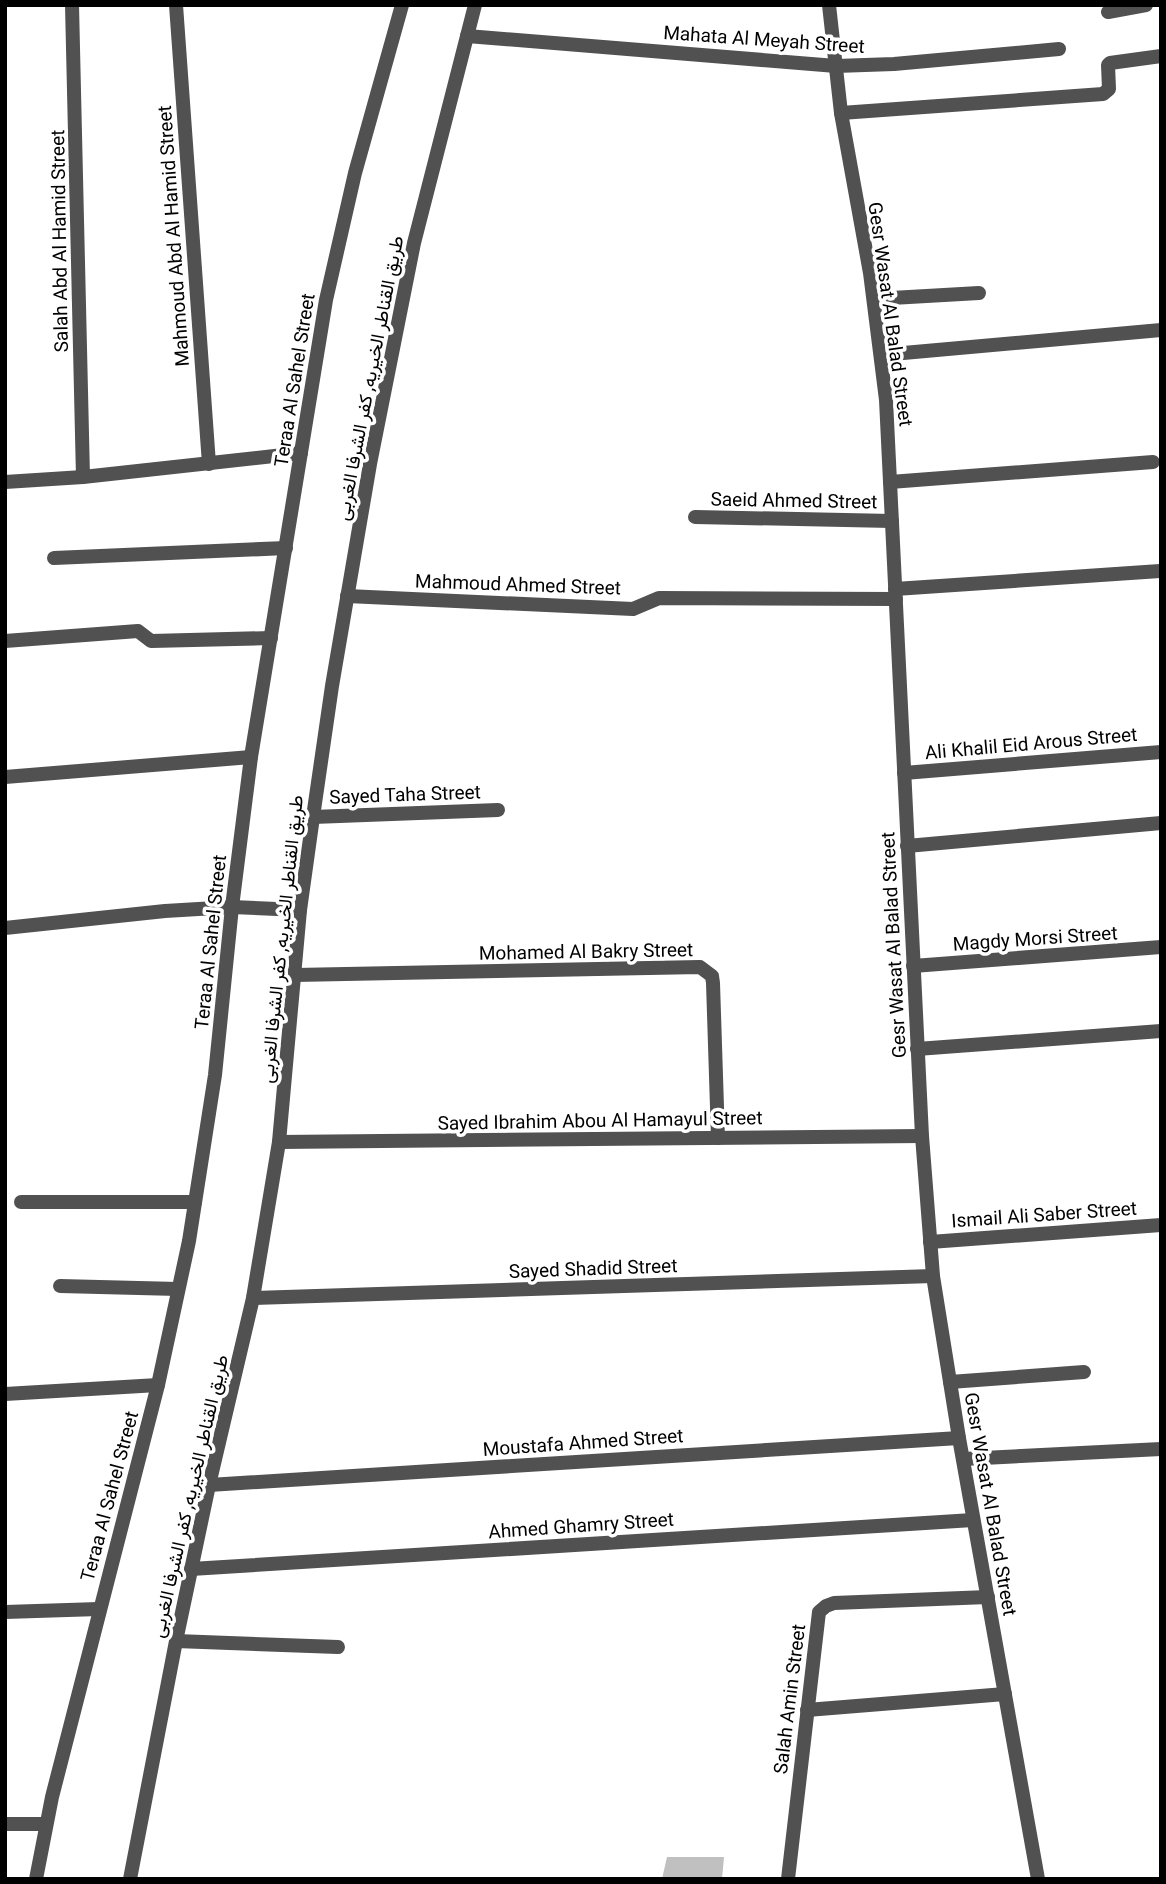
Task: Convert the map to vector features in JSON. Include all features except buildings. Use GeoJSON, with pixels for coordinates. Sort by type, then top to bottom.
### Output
{"type":"FeatureCollection","features":[{"type":"Feature","properties":{"kind":"street","name":"Salah Abd Al Hamid Street"},"geometry":{"type":"LineString","coordinates":[[72,5],[83,477]]}},
{"type":"Feature","properties":{"kind":"street","name":"Mahmoud Abd Al Hamid Street"},"geometry":{"type":"LineString","coordinates":[[176,5],[209,464]]}},
{"type":"Feature","properties":{"kind":"street","name":"Teraa Al Sahel Street"},"geometry":{"type":"LineString","coordinates":[[36,1879],[46,1824],[99,1609],[158,1385],[195,1202],[215,1075],[251,757],[326,300],[339,236],[402,5]]}},
{"type":"Feature","properties":{"kind":"street","name":"Gesr Wasat Al Balad Street"},"geometry":{"type":"LineString","coordinates":[[829,5],[841,113],[874,299],[886,400],[917,1049],[933,1276],[973,1520],[1038,1879]]}},
{"type":"Feature","properties":{"kind":"street"},"geometry":{"type":"LineString","coordinates":[[1108,12],[1146,5]]}},
{"type":"Feature","properties":{"kind":"street","name":"طريق القناطر الخيريه, كفر الشرفا الغربى"},"geometry":{"type":"LineString","coordinates":[[130,1879],[191,1569],[253,1298],[279,1142],[300,910],[313,817],[370,464],[414,243],[474,6]]}},
{"type":"Feature","properties":{"kind":"street","name":"Mahata Al Meyah Street"},"geometry":{"type":"LineString","coordinates":[[467,36],[836,66],[894,64],[1059,48]]}},
{"type":"Feature","properties":{"kind":"street"},"geometry":{"type":"LineString","coordinates":[[841,113],[1103,94],[1110,89],[1110,63],[1161,56]]}},
{"type":"Feature","properties":{"kind":"street"},"geometry":{"type":"LineString","coordinates":[[874,299],[979,293]]}},
{"type":"Feature","properties":{"kind":"street"},"geometry":{"type":"LineString","coordinates":[[881,355],[1161,330]]}},
{"type":"Feature","properties":{"kind":"street"},"geometry":{"type":"LineString","coordinates":[[5,482],[83,477],[301,453]]}},
{"type":"Feature","properties":{"kind":"street"},"geometry":{"type":"LineString","coordinates":[[890,482],[1153,462]]}},
{"type":"Feature","properties":{"kind":"street","name":"Saeid Ahmed Street"},"geometry":{"type":"LineString","coordinates":[[695,517],[892,521]]}},
{"type":"Feature","properties":{"kind":"street"},"geometry":{"type":"LineString","coordinates":[[54,558],[286,548]]}},
{"type":"Feature","properties":{"kind":"street","name":"Mahmoud Ahmed Street"},"geometry":{"type":"LineString","coordinates":[[347,596],[633,608],[659,598],[895,594],[1160,571]]}},
{"type":"Feature","properties":{"kind":"street"},"geometry":{"type":"LineString","coordinates":[[5,641],[138,631],[151,641],[271,638]]}},
{"type":"Feature","properties":{"kind":"street","name":"Ali Khalil Eid Arous Street"},"geometry":{"type":"LineString","coordinates":[[904,773],[1161,752]]}},
{"type":"Feature","properties":{"kind":"street"},"geometry":{"type":"LineString","coordinates":[[5,777],[251,757]]}},
{"type":"Feature","properties":{"kind":"street","name":"Sayed Taha Street"},"geometry":{"type":"LineString","coordinates":[[313,817],[498,810]]}},
{"type":"Feature","properties":{"kind":"street"},"geometry":{"type":"LineString","coordinates":[[907,846],[1161,823]]}},
{"type":"Feature","properties":{"kind":"street"},"geometry":{"type":"LineString","coordinates":[[5,928],[143,913],[232,907],[300,910]]}},
{"type":"Feature","properties":{"kind":"street","name":"Magdy Morsi Street"},"geometry":{"type":"LineString","coordinates":[[913,966],[1161,947]]}},
{"type":"Feature","properties":{"kind":"street","name":"Mohamed Al Bakry Street"},"geometry":{"type":"LineString","coordinates":[[295,975],[700,967],[707,970],[713,983],[718,1138]]}},
{"type":"Feature","properties":{"kind":"street"},"geometry":{"type":"LineString","coordinates":[[917,1049],[1161,1031]]}},
{"type":"Feature","properties":{"kind":"street","name":"Sayed Ibrahim Abou Al Hamayul Street"},"geometry":{"type":"LineString","coordinates":[[279,1142],[922,1136]]}},
{"type":"Feature","properties":{"kind":"street"},"geometry":{"type":"LineString","coordinates":[[21,1202],[195,1202]]}},
{"type":"Feature","properties":{"kind":"street","name":"Ismail Ali Saber Street"},"geometry":{"type":"LineString","coordinates":[[930,1242],[1161,1224]]}},
{"type":"Feature","properties":{"kind":"street","name":"Sayed Shadid Street"},"geometry":{"type":"LineString","coordinates":[[253,1298],[933,1276]]}},
{"type":"Feature","properties":{"kind":"street"},"geometry":{"type":"LineString","coordinates":[[60,1286],[178,1289]]}},
{"type":"Feature","properties":{"kind":"street"},"geometry":{"type":"LineString","coordinates":[[950,1382],[1084,1372]]}},
{"type":"Feature","properties":{"kind":"street"},"geometry":{"type":"LineString","coordinates":[[5,1394],[158,1385]]}},
{"type":"Feature","properties":{"kind":"street","name":"Moustafa Ahmed Street"},"geometry":{"type":"LineString","coordinates":[[209,1485],[959,1438]]}},
{"type":"Feature","properties":{"kind":"street"},"geometry":{"type":"LineString","coordinates":[[963,1459],[1161,1449]]}},
{"type":"Feature","properties":{"kind":"street","name":"Ahmed Ghamry Street"},"geometry":{"type":"LineString","coordinates":[[191,1569],[973,1520]]}},
{"type":"Feature","properties":{"kind":"street","name":"Salah Amin Street"},"geometry":{"type":"LineString","coordinates":[[789,1879],[819,1612],[826,1606],[988,1597]]}},
{"type":"Feature","properties":{"kind":"street"},"geometry":{"type":"LineString","coordinates":[[5,1612],[99,1609]]}},
{"type":"Feature","properties":{"kind":"street"},"geometry":{"type":"LineString","coordinates":[[176,1641],[338,1647]]}},
{"type":"Feature","properties":{"kind":"street"},"geometry":{"type":"LineString","coordinates":[[807,1710],[1005,1694]]}},
{"type":"Feature","properties":{"kind":"street"},"geometry":{"type":"LineString","coordinates":[[5,1824],[46,1824]]}}]}
